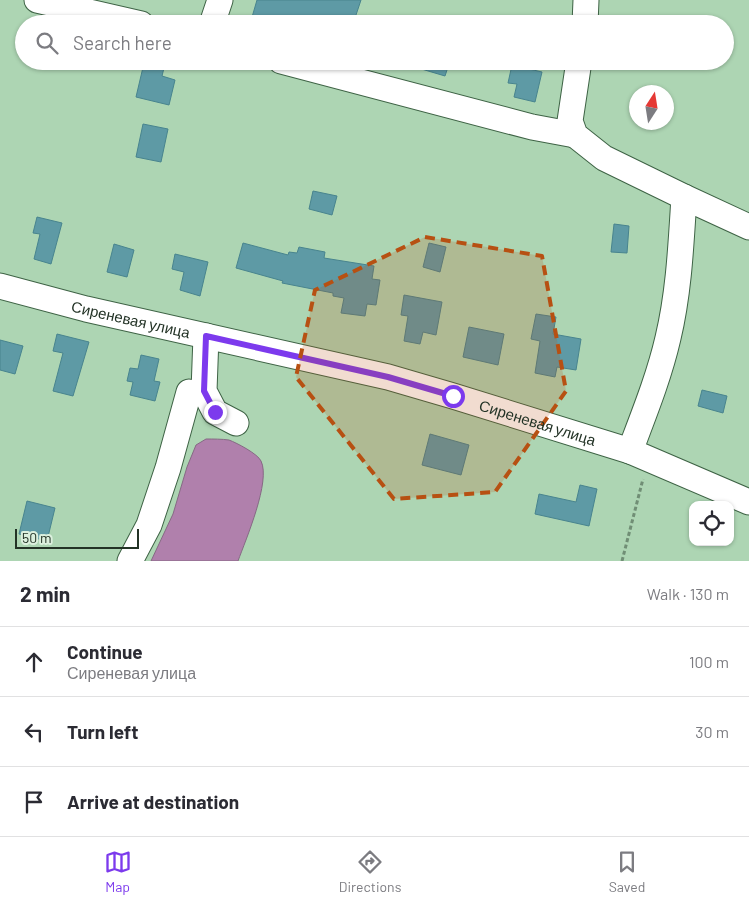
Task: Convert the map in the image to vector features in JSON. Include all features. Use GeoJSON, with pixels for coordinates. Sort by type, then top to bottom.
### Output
{"type":"FeatureCollection","features":[{"type":"Feature","properties":{"kind":"street"},"geometry":{"type":"LineString","coordinates":[[37,0],[102,15]]}},
{"type":"Feature","properties":{"kind":"street"},"geometry":{"type":"LineString","coordinates":[[215,15],[220,0]]}},
{"type":"Feature","properties":{"kind":"street"},"geometry":{"type":"LineString","coordinates":[[585,15],[586,0]]}},
{"type":"Feature","properties":{"kind":"street"},"geometry":{"type":"LineString","coordinates":[[315,70],[532,127],[575,135],[604,158],[749,227]]}},
{"type":"Feature","properties":{"kind":"street"},"geometry":{"type":"LineString","coordinates":[[575,135],[570,121],[578,70]]}},
{"type":"Feature","properties":{"kind":"street"},"geometry":{"type":"LineString","coordinates":[[639,455],[656,379],[668,338],[679,267],[684,197]]}},
{"type":"Feature","properties":{"kind":"street","name":"Сиреневая улица"},"geometry":{"type":"LineString","coordinates":[[0,286],[86,309],[388,377],[639,455],[749,502]]}},
{"type":"Feature","properties":{"kind":"street"},"geometry":{"type":"LineString","coordinates":[[206,336],[204,391],[215,412],[236,423]]}},
{"type":"Feature","properties":{"kind":"street"},"geometry":{"type":"LineString","coordinates":[[130,561],[149,526],[168,468],[189,392]]}},
{"type":"Feature","properties":{"kind":"path"},"geometry":{"type":"LineString","coordinates":[[622,561],[639,455]]}},
{"type":"Feature","properties":{"kind":"highlighted area"},"geometry":{"type":"Polygon","coordinates":[[[425,237],[542,256],[566,391],[495,492],[394,499],[296,377],[315,290],[425,237]]]}},
{"type":"Feature","properties":{"kind":"shaded area"},"geometry":{"type":"Polygon","coordinates":[[[206,439],[229,440],[252,452],[261,461],[263,482],[260,496],[238,561],[151,561],[173,514],[187,467],[196,445],[206,439]]]}},
{"type":"Feature","properties":{"kind":"building"},"geometry":{"type":"Polygon","coordinates":[[[257,0],[361,0],[356,15],[253,15],[257,0]]]}},
{"type":"Feature","properties":{"kind":"building"},"geometry":{"type":"Polygon","coordinates":[[[142,70],[164,70],[162,76],[175,80],[169,105],[136,97],[142,70]]]}},
{"type":"Feature","properties":{"kind":"building"},"geometry":{"type":"Polygon","coordinates":[[[425,70],[447,70],[445,76],[425,70]]]}},
{"type":"Feature","properties":{"kind":"building"},"geometry":{"type":"Polygon","coordinates":[[[511,70],[542,72],[535,102],[514,97],[517,84],[508,83],[511,70]]]}},
{"type":"Feature","properties":{"kind":"building"},"geometry":{"type":"Polygon","coordinates":[[[143,124],[168,129],[161,162],[136,157],[143,124]]]}},
{"type":"Feature","properties":{"kind":"building"},"geometry":{"type":"Polygon","coordinates":[[[313,191],[337,196],[332,215],[309,209],[313,191]]]}},
{"type":"Feature","properties":{"kind":"building"},"geometry":{"type":"Polygon","coordinates":[[[37,217],[62,223],[51,264],[34,259],[40,234],[33,233],[37,217]]]}},
{"type":"Feature","properties":{"kind":"building"},"geometry":{"type":"Polygon","coordinates":[[[614,224],[629,226],[627,253],[611,252],[614,224]]]}},
{"type":"Feature","properties":{"kind":"building"},"geometry":{"type":"Polygon","coordinates":[[[243,243],[288,255],[289,252],[297,253],[299,247],[325,252],[324,258],[374,266],[372,279],[380,280],[376,305],[367,304],[365,316],[341,313],[344,298],[333,296],[333,293],[282,283],[283,281],[236,268],[243,243]]]}},
{"type":"Feature","properties":{"kind":"building"},"geometry":{"type":"Polygon","coordinates":[[[429,243],[446,247],[440,272],[423,267],[429,243]]]}},
{"type":"Feature","properties":{"kind":"building"},"geometry":{"type":"Polygon","coordinates":[[[114,244],[134,250],[127,277],[107,272],[114,244]]]}},
{"type":"Feature","properties":{"kind":"building"},"geometry":{"type":"Polygon","coordinates":[[[175,254],[208,262],[200,296],[180,290],[184,272],[172,269],[175,254]]]}},
{"type":"Feature","properties":{"kind":"building"},"geometry":{"type":"Polygon","coordinates":[[[404,295],[442,302],[436,335],[423,332],[420,344],[404,341],[408,316],[401,315],[404,295]]]}},
{"type":"Feature","properties":{"kind":"building"},"geometry":{"type":"Polygon","coordinates":[[[536,314],[556,317],[553,334],[581,339],[576,370],[557,367],[555,377],[535,373],[540,341],[531,339],[536,314]]]}},
{"type":"Feature","properties":{"kind":"building"},"geometry":{"type":"Polygon","coordinates":[[[469,327],[504,334],[498,365],[463,357],[469,327]]]}},
{"type":"Feature","properties":{"kind":"building"},"geometry":{"type":"Polygon","coordinates":[[[57,334],[89,342],[73,396],[53,391],[63,353],[53,351],[57,334]]]}},
{"type":"Feature","properties":{"kind":"building"},"geometry":{"type":"Polygon","coordinates":[[[0,340],[23,346],[15,374],[0,370],[0,340]]]}},
{"type":"Feature","properties":{"kind":"building"},"geometry":{"type":"Polygon","coordinates":[[[141,355],[159,359],[154,381],[160,382],[155,401],[130,395],[133,382],[127,381],[130,368],[138,369],[141,355]]]}},
{"type":"Feature","properties":{"kind":"building"},"geometry":{"type":"Polygon","coordinates":[[[702,390],[727,396],[723,413],[698,406],[702,390]]]}},
{"type":"Feature","properties":{"kind":"building"},"geometry":{"type":"Polygon","coordinates":[[[430,434],[469,445],[461,475],[422,465],[430,434]]]}},
{"type":"Feature","properties":{"kind":"building"},"geometry":{"type":"Polygon","coordinates":[[[580,485],[597,489],[589,526],[535,514],[539,494],[576,502],[580,485]]]}},
{"type":"Feature","properties":{"kind":"building"},"geometry":{"type":"Polygon","coordinates":[[[27,501],[55,508],[47,541],[19,534],[27,501]]]}},
{"type":"Feature","properties":{"kind":"route"},"geometry":{"type":"LineString","coordinates":[[215,412],[204,391],[206,336],[388,377],[453,396]]}}]}
